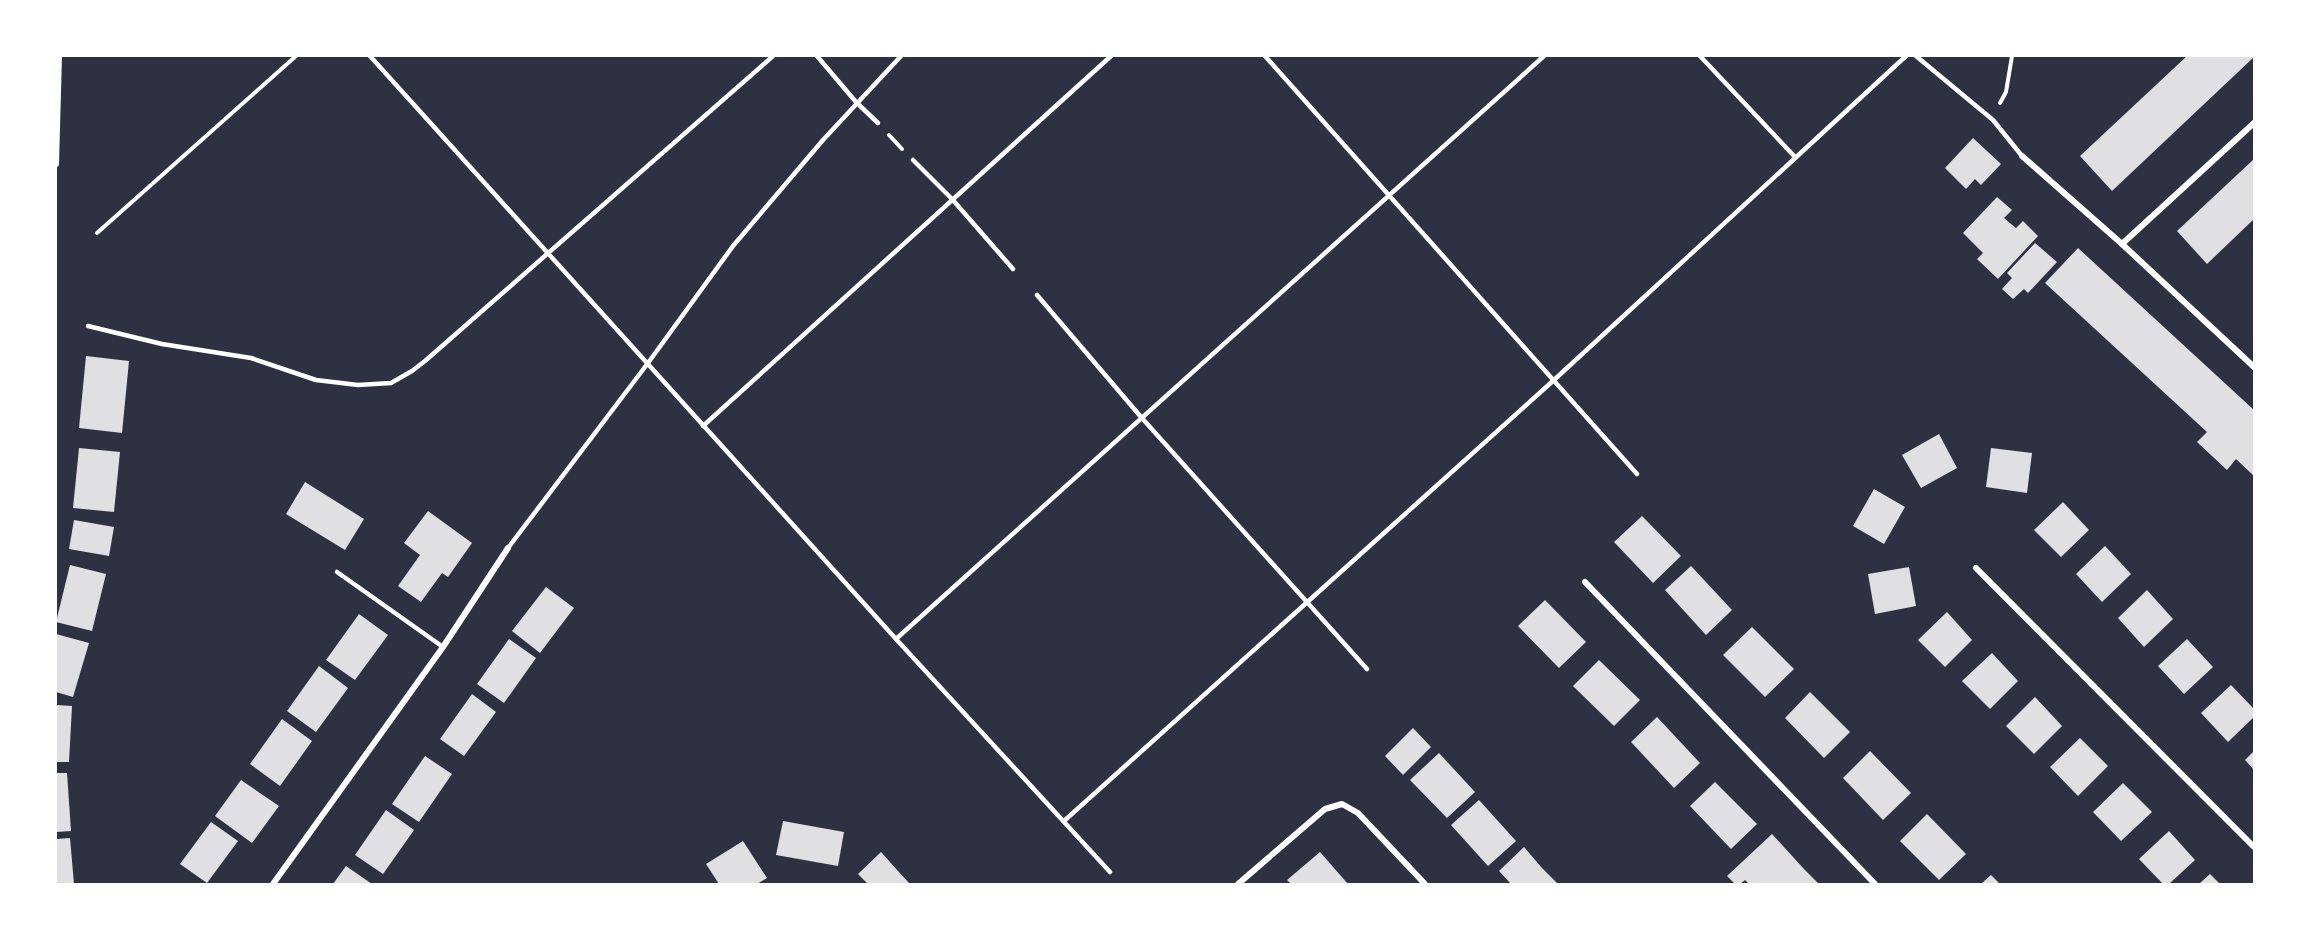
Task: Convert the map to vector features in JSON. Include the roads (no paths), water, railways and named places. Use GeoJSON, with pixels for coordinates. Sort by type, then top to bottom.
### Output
{"type":"FeatureCollection","features":[{"type":"Feature","properties":{"kind":"street"},"geometry":{"type":"LineString","coordinates":[[56,164],[59,56]]}},
{"type":"Feature","properties":{"kind":"street"},"geometry":{"type":"LineString","coordinates":[[2122,244],[2254,123]]}},
{"type":"Feature","properties":{"kind":"street"},"geometry":{"type":"LineString","coordinates":[[2022,156],[2122,244],[2254,368]]}},
{"type":"Feature","properties":{"kind":"street"},"geometry":{"type":"LineString","coordinates":[[273,885],[443,647],[508,548]]}},
{"type":"Feature","properties":{"kind":"street"},"geometry":{"type":"LineString","coordinates":[[1976,568],[2254,847]]}},
{"type":"Feature","properties":{"kind":"street"},"geometry":{"type":"LineString","coordinates":[[1585,582],[1875,885]]}},
{"type":"Feature","properties":{"kind":"street"},"geometry":{"type":"LineString","coordinates":[[1238,885],[1269,855],[1325,809],[1342,804],[1358,813],[1425,885]]}},
{"type":"Feature","properties":{"kind":"lane"},"geometry":{"type":"LineString","coordinates":[[370,56],[896,639],[1110,872]]}},
{"type":"Feature","properties":{"kind":"lane"},"geometry":{"type":"LineString","coordinates":[[88,326],[162,344],[251,358],[316,380],[358,385],[378,385],[391,382],[412,371],[549,254],[773,56]]}},
{"type":"Feature","properties":{"kind":"lane"},"geometry":{"type":"LineString","coordinates":[[817,56],[856,102],[878,123]]}},
{"type":"Feature","properties":{"kind":"lane"},"geometry":{"type":"LineString","coordinates":[[508,548],[734,246],[856,102],[902,56]]}},
{"type":"Feature","properties":{"kind":"lane"},"geometry":{"type":"LineString","coordinates":[[703,426],[1111,56]]}},
{"type":"Feature","properties":{"kind":"lane"},"geometry":{"type":"LineString","coordinates":[[1265,56],[1637,474]]}},
{"type":"Feature","properties":{"kind":"lane"},"geometry":{"type":"LineString","coordinates":[[896,639],[1544,56]]}},
{"type":"Feature","properties":{"kind":"lane"},"geometry":{"type":"LineString","coordinates":[[1700,56],[1795,158]]}},
{"type":"Feature","properties":{"kind":"lane"},"geometry":{"type":"LineString","coordinates":[[1065,821],[1309,603],[1906,56]]}},
{"type":"Feature","properties":{"kind":"lane"},"geometry":{"type":"LineString","coordinates":[[1916,56],[1993,120],[2022,156]]}},
{"type":"Feature","properties":{"kind":"lane"},"geometry":{"type":"LineString","coordinates":[[913,160],[952,199],[1013,269]]}},
{"type":"Feature","properties":{"kind":"lane"},"geometry":{"type":"LineString","coordinates":[[1037,295],[1141,417],[1367,669]]}},
{"type":"Feature","properties":{"kind":"lane"},"geometry":{"type":"LineString","coordinates":[[337,572],[443,647]]}}]}
